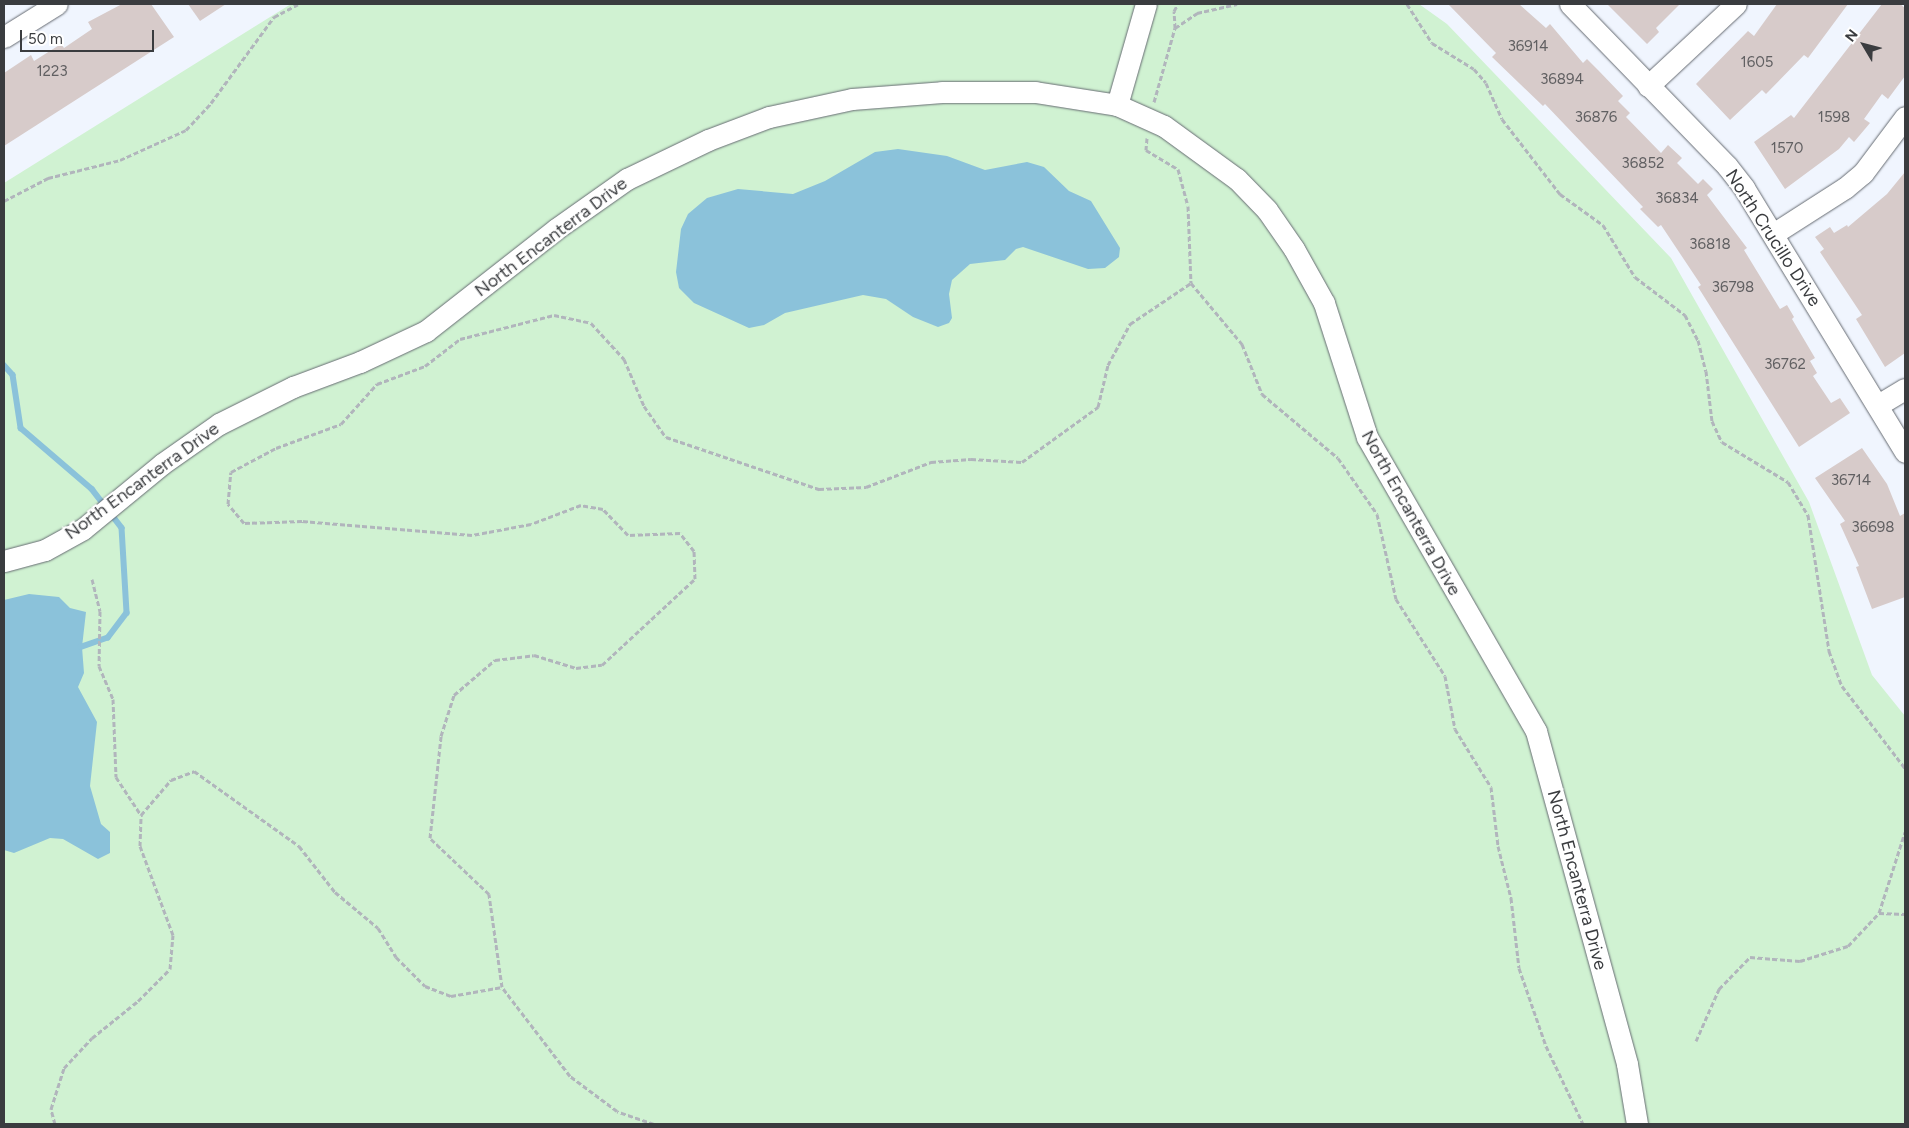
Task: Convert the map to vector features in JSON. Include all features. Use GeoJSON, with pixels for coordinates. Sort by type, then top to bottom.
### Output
{"type":"FeatureCollection","features":[{"type":"Feature","properties":{"kind":"street"},"geometry":{"type":"LineString","coordinates":[[4,37],[57,4]]}},
{"type":"Feature","properties":{"kind":"street"},"geometry":{"type":"LineString","coordinates":[[1117,105],[1146,4]]}},
{"type":"Feature","properties":{"kind":"street","name":"North Crucillo Drive"},"geometry":{"type":"LineString","coordinates":[[1570,4],[1727,166],[1773,234],[1905,452]]}},
{"type":"Feature","properties":{"kind":"street"},"geometry":{"type":"LineString","coordinates":[[1648,86],[1736,4]]}},
{"type":"Feature","properties":{"kind":"street","name":"North Encanterra Drive"},"geometry":{"type":"LineString","coordinates":[[4,561],[45,550],[83,529],[128,492],[219,424],[293,387],[426,331],[556,229],[627,179],[708,140],[769,117],[852,99],[942,92],[1035,92],[1117,105],[1149,119],[1204,153],[1237,179],[1267,210],[1294,249],[1324,303],[1367,437],[1536,731],[1627,1064],[1637,1124]]}},
{"type":"Feature","properties":{"kind":"street"},"geometry":{"type":"LineString","coordinates":[[1773,234],[1845,188],[1863,173],[1905,117]]}},
{"type":"Feature","properties":{"kind":"street"},"geometry":{"type":"LineString","coordinates":[[1878,405],[1905,389]]}},
{"type":"Feature","properties":{"kind":"path"},"geometry":{"type":"LineString","coordinates":[[4,201],[48,178],[120,160],[186,130],[211,103],[274,17],[298,4]]}},
{"type":"Feature","properties":{"kind":"path"},"geometry":{"type":"LineString","coordinates":[[1178,4],[1174,11],[1175,28],[1149,119],[1146,150],[1178,169],[1188,206],[1191,282],[1242,344],[1262,394],[1338,458],[1377,514],[1396,599],[1444,676],[1455,729],[1491,787],[1498,846],[1511,898],[1519,968],[1546,1046],[1583,1124]]}},
{"type":"Feature","properties":{"kind":"path"},"geometry":{"type":"LineString","coordinates":[[1175,28],[1197,13],[1237,4]]}},
{"type":"Feature","properties":{"kind":"path"},"geometry":{"type":"LineString","coordinates":[[1407,4],[1432,43],[1474,69],[1486,83],[1502,119],[1560,194],[1603,225],[1635,277],[1685,316],[1698,340],[1706,371],[1712,421],[1722,442],[1788,482],[1808,516],[1829,651],[1842,686],[1905,768]]}},
{"type":"Feature","properties":{"kind":"path"},"geometry":{"type":"LineString","coordinates":[[654,1124],[617,1110],[570,1076],[502,986],[489,894],[430,838],[441,736],[454,695],[495,660],[534,655],[576,668],[602,665],[695,579],[694,551],[680,533],[628,535],[602,509],[581,505],[531,524],[472,535],[302,521],[244,523],[228,504],[231,472],[276,448],[340,424],[377,384],[425,366],[460,339],[554,315],[591,323],[624,359],[644,406],[666,437],[819,489],[866,487],[931,462],[971,459],[1022,462],[1098,407],[1108,364],[1130,324],[1191,282]]}},
{"type":"Feature","properties":{"kind":"path"},"geometry":{"type":"LineString","coordinates":[[54,1124],[51,1110],[64,1068],[92,1038],[138,1001],[170,969],[173,935],[140,846],[141,815],[116,777],[113,699],[99,666],[100,611],[92,579]]}},
{"type":"Feature","properties":{"kind":"path"},"geometry":{"type":"LineString","coordinates":[[141,815],[171,780],[194,771],[299,846],[335,892],[378,928],[396,957],[425,986],[451,996],[502,986]]}},
{"type":"Feature","properties":{"kind":"path"},"geometry":{"type":"LineString","coordinates":[[1696,1041],[1719,989],[1750,957],[1800,961],[1848,946],[1879,913],[1905,832]]}},
{"type":"Feature","properties":{"kind":"path"},"geometry":{"type":"LineString","coordinates":[[1879,913],[1905,914]]}},
{"type":"Feature","properties":{"kind":"green space"},"geometry":{"type":"Polygon","coordinates":[[[291,4],[1419,4],[1447,24],[1671,258],[1809,502],[1872,675],[1905,716],[1905,1124],[4,1124],[4,183],[291,4]]]}},
{"type":"Feature","properties":{"kind":"water"},"geometry":{"type":"Polygon","coordinates":[[[898,149],[947,156],[985,170],[1027,162],[1044,167],[1069,191],[1091,201],[1120,248],[1119,257],[1105,268],[1088,269],[1023,247],[1016,249],[1005,260],[970,264],[952,280],[949,294],[952,318],[949,323],[938,327],[913,317],[886,299],[863,295],[785,313],[764,325],[749,328],[694,303],[679,288],[676,272],[681,229],[688,214],[707,198],[738,189],[793,194],[825,181],[875,152],[898,149]]]}},
{"type":"Feature","properties":{"kind":"water"},"geometry":{"type":"Polygon","coordinates":[[[29,594],[59,597],[70,608],[86,612],[82,647],[84,673],[78,687],[97,722],[90,786],[101,824],[110,832],[110,853],[98,859],[63,839],[50,838],[14,853],[4,850],[4,600],[29,594]]]}},
{"type":"Feature","properties":{"kind":"building"},"geometry":{"type":"Polygon","coordinates":[[[122,4],[151,4],[174,37],[4,146],[4,73],[31,55],[34,61],[61,44],[64,48],[92,29],[88,22],[122,4]]]}},
{"type":"Feature","properties":{"kind":"building"},"geometry":{"type":"Polygon","coordinates":[[[188,4],[226,4],[200,21],[188,4]]]}},
{"type":"Feature","properties":{"kind":"building"},"geometry":{"type":"Polygon","coordinates":[[[1448,4],[1519,4],[1546,28],[1550,24],[1583,63],[1587,59],[1598,70],[1623,96],[1618,101],[1630,113],[1626,117],[1661,153],[1668,145],[1682,158],[1677,163],[1698,184],[1703,179],[1713,189],[1707,195],[1747,248],[1744,250],[1780,309],[1787,305],[1794,317],[1792,319],[1815,358],[1810,361],[1817,373],[1813,376],[1831,403],[1840,398],[1850,413],[1799,447],[1698,287],[1701,285],[1661,225],[1658,227],[1640,209],[1643,207],[1545,104],[1543,106],[1492,57],[1496,53],[1448,4]]]}},
{"type":"Feature","properties":{"kind":"building"},"geometry":{"type":"Polygon","coordinates":[[[1607,4],[1680,4],[1656,28],[1659,32],[1647,44],[1607,4]]]}},
{"type":"Feature","properties":{"kind":"building"},"geometry":{"type":"Polygon","coordinates":[[[1777,4],[1848,4],[1808,58],[1804,55],[1766,94],[1762,90],[1730,120],[1696,84],[1748,31],[1754,36],[1777,4]]]}},
{"type":"Feature","properties":{"kind":"building"},"geometry":{"type":"Polygon","coordinates":[[[1882,4],[1900,4],[1905,8],[1905,76],[1888,99],[1882,94],[1864,119],[1870,123],[1854,142],[1849,137],[1839,149],[1785,189],[1754,142],[1791,115],[1794,118],[1882,4]]]}},
{"type":"Feature","properties":{"kind":"building"},"geometry":{"type":"Polygon","coordinates":[[[1905,172],[1905,353],[1885,367],[1856,319],[1862,315],[1820,252],[1824,249],[1815,237],[1830,227],[1834,233],[1847,225],[1848,227],[1887,194],[1905,172]]]}},
{"type":"Feature","properties":{"kind":"building"},"geometry":{"type":"Polygon","coordinates":[[[1862,448],[1887,484],[1900,516],[1905,513],[1905,597],[1872,609],[1856,567],[1859,566],[1840,524],[1845,521],[1815,478],[1862,448]]]}},
{"type":"Feature","properties":{"kind":"waterway"},"geometry":{"type":"LineString","coordinates":[[4,365],[13,375],[21,428],[92,489],[122,528],[127,613],[108,638],[82,647]]}}]}
